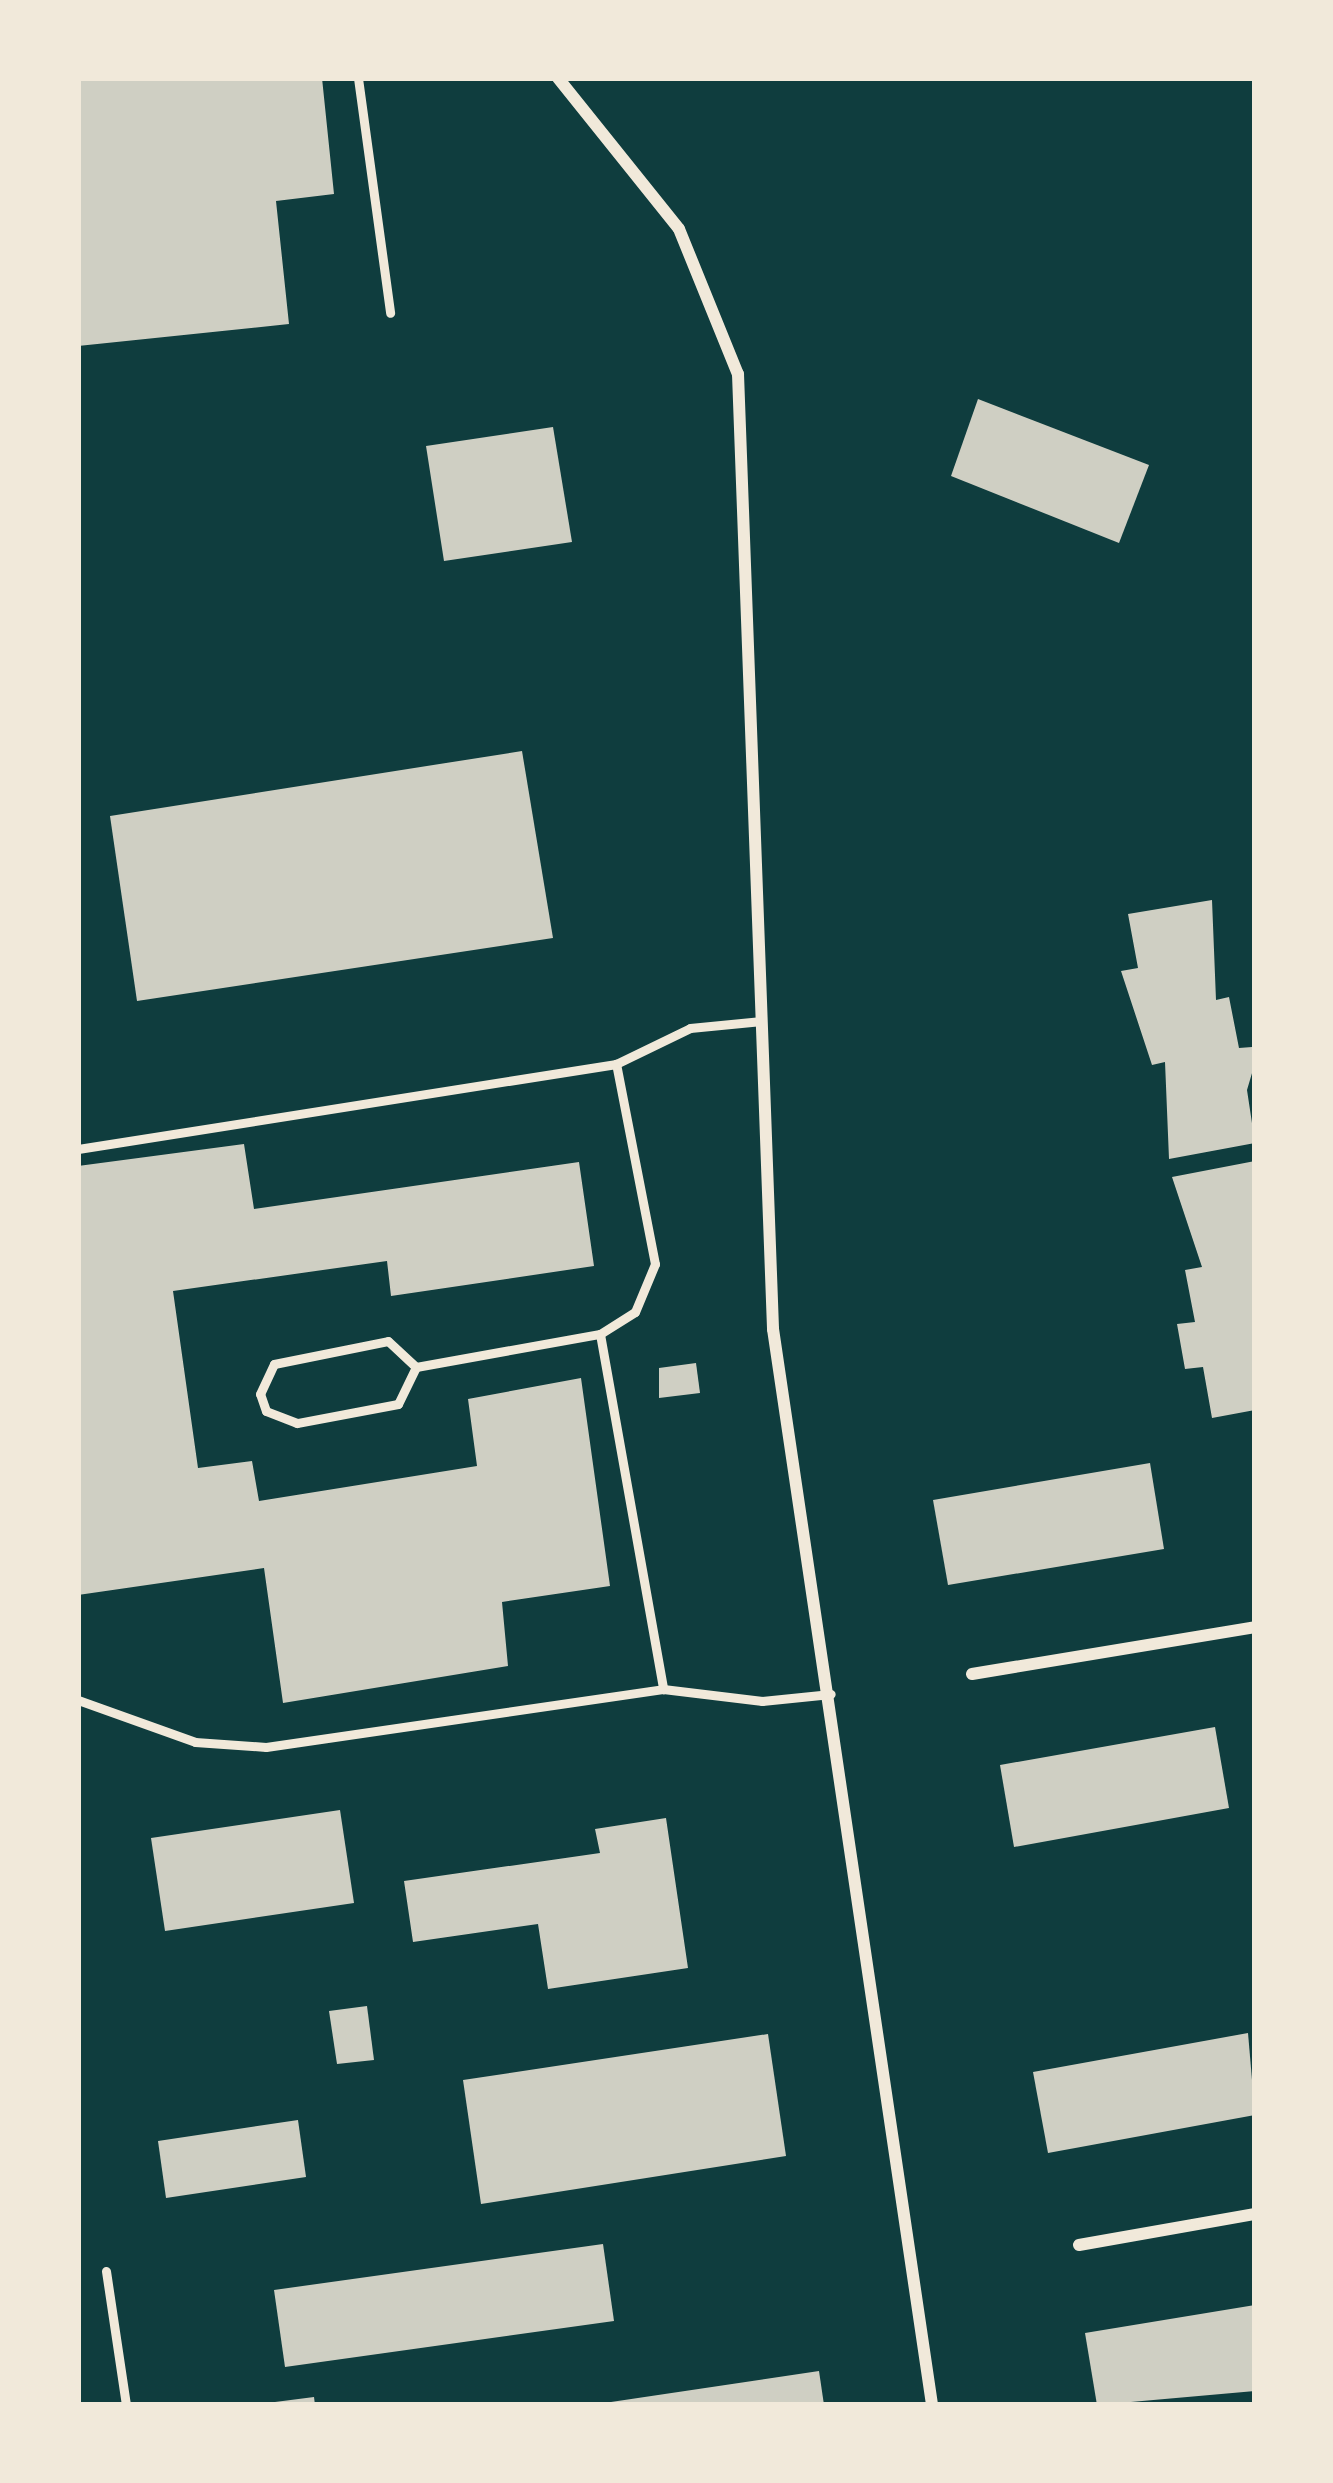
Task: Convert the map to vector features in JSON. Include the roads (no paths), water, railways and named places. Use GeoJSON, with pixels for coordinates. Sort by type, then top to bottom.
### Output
{"type":"FeatureCollection","features":[{"type":"Feature","properties":{"kind":"street"},"geometry":{"type":"LineString","coordinates":[[558,78],[679,229],[738,374],[773,1329],[831,1694],[932,2405]]}},
{"type":"Feature","properties":{"kind":"street"},"geometry":{"type":"LineString","coordinates":[[972,1674],[1255,1627]]}},
{"type":"Feature","properties":{"kind":"street"},"geometry":{"type":"LineString","coordinates":[[1078,2245],[1255,2214]]}},
{"type":"Feature","properties":{"kind":"lane"},"geometry":{"type":"LineString","coordinates":[[358,78],[390,313]]}},
{"type":"Feature","properties":{"kind":"lane"},"geometry":{"type":"LineString","coordinates":[[78,1149],[616,1064],[690,1028],[762,1021]]}},
{"type":"Feature","properties":{"kind":"lane"},"geometry":{"type":"LineString","coordinates":[[416,1366],[600,1334],[635,1312],[655,1264],[616,1064]]}},
{"type":"Feature","properties":{"kind":"lane"},"geometry":{"type":"LineString","coordinates":[[600,1334],[663,1689]]}},
{"type":"Feature","properties":{"kind":"lane"},"geometry":{"type":"LineString","coordinates":[[368,1345],[400,1346],[416,1366],[398,1404],[298,1423],[266,1411],[260,1394],[274,1364],[368,1345]]}},
{"type":"Feature","properties":{"kind":"lane"},"geometry":{"type":"LineString","coordinates":[[78,1700],[195,1742],[266,1747],[663,1689],[762,1701],[831,1694]]}},
{"type":"Feature","properties":{"kind":"lane"},"geometry":{"type":"LineString","coordinates":[[106,2271],[126,2405]]}}]}
